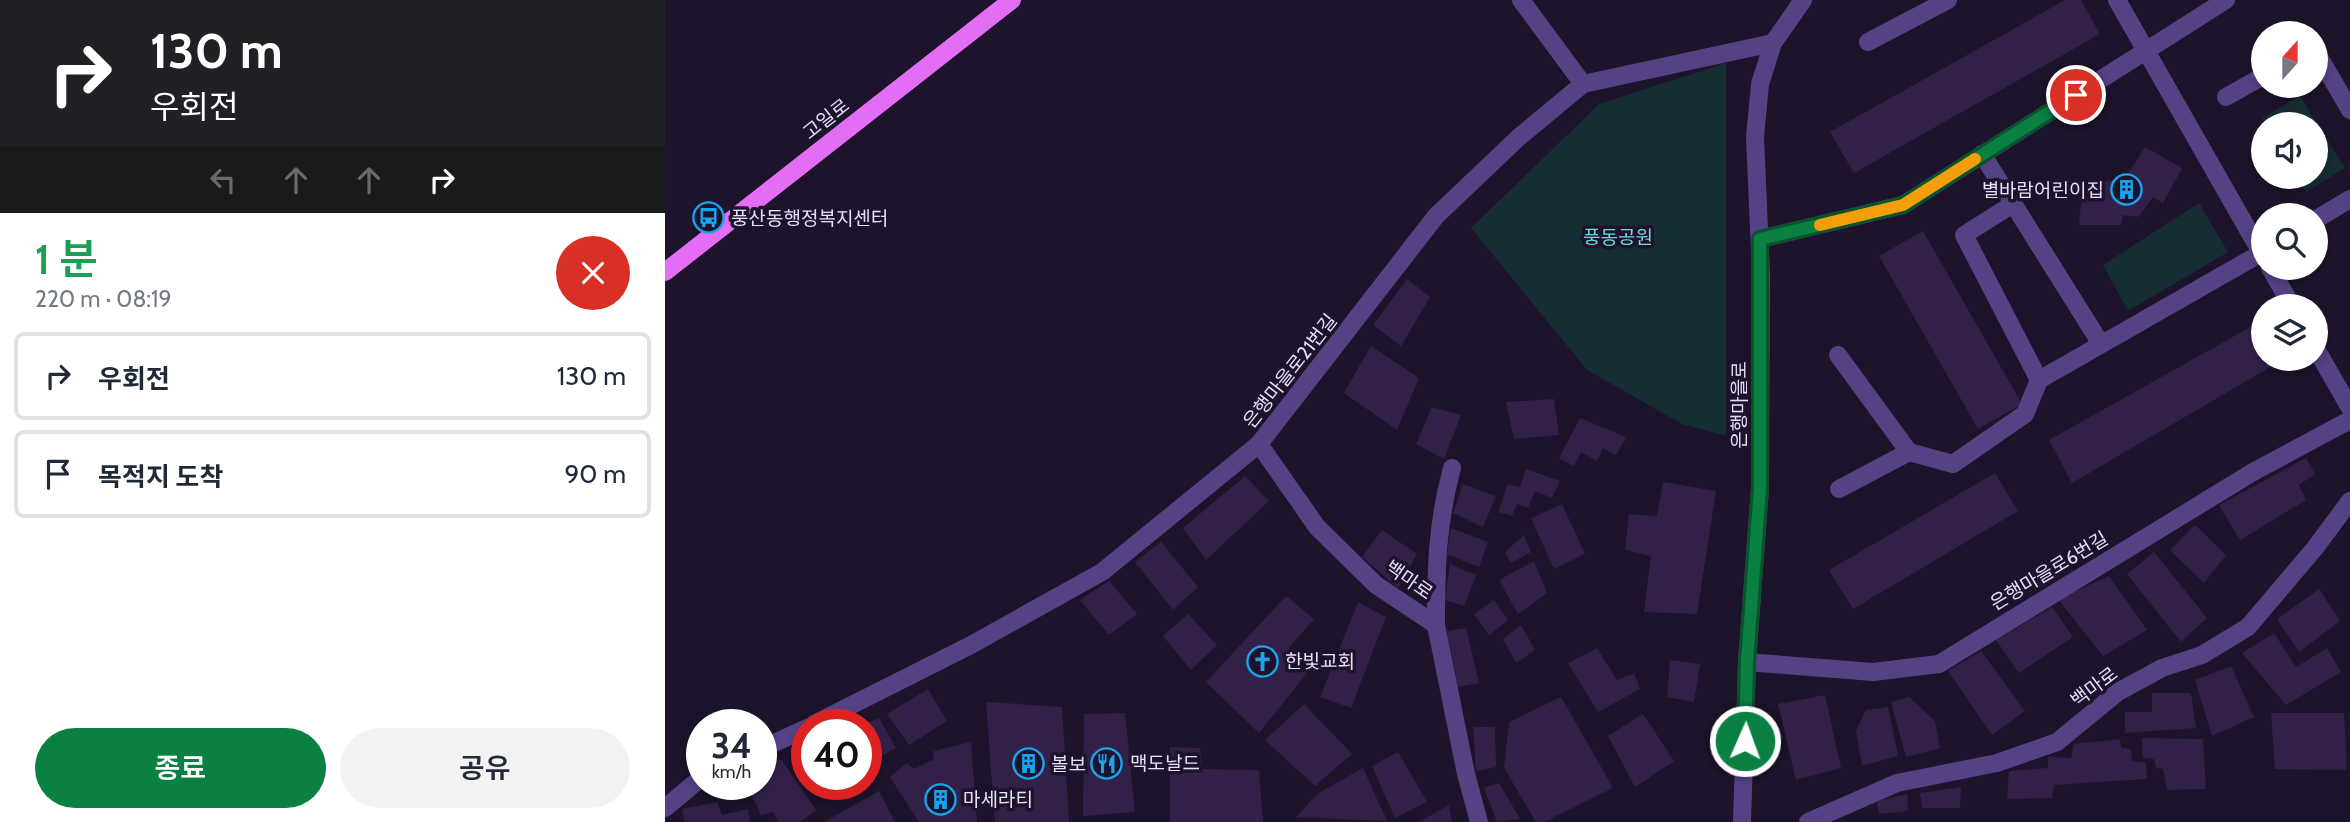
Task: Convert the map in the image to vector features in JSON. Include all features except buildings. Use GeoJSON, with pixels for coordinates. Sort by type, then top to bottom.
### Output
{"type":"FeatureCollection","features":[{"type":"Feature","properties":{"kind":"main road","name":"고일로"},"geometry":{"type":"LineString","coordinates":[[665,272],[1012,0]]}},
{"type":"Feature","properties":{"kind":"street"},"geometry":{"type":"LineString","coordinates":[[1521,0],[1583,84]]}},
{"type":"Feature","properties":{"kind":"street","name":"은행마을로"},"geometry":{"type":"LineString","coordinates":[[1742,822],[1747,662],[1760,488],[1760,239],[1755,136],[1760,84],[1773,43],[1803,0]]}},
{"type":"Feature","properties":{"kind":"street"},"geometry":{"type":"LineString","coordinates":[[1868,42],[1948,0]]}},
{"type":"Feature","properties":{"kind":"street"},"geometry":{"type":"LineString","coordinates":[[2117,0],[2251,234]]}},
{"type":"Feature","properties":{"kind":"street"},"geometry":{"type":"LineString","coordinates":[[1760,239],[1903,205],[2226,0]]}},
{"type":"Feature","properties":{"kind":"street","name":"은행마을로21번길"},"geometry":{"type":"LineString","coordinates":[[844,709],[971,645],[1102,572],[1259,444],[1436,216],[1518,138],[1583,84],[1773,43]]}},
{"type":"Feature","properties":{"kind":"street"},"geometry":{"type":"LineString","coordinates":[[2328,72],[2350,110]]}},
{"type":"Feature","properties":{"kind":"street"},"geometry":{"type":"LineString","coordinates":[[2226,97],[2251,83]]}},
{"type":"Feature","properties":{"kind":"street"},"geometry":{"type":"LineString","coordinates":[[1982,154],[2101,344]]}},
{"type":"Feature","properties":{"kind":"street"},"geometry":{"type":"LineString","coordinates":[[2328,212],[2350,199]]}},
{"type":"Feature","properties":{"kind":"street"},"geometry":{"type":"LineString","coordinates":[[2013,204],[1964,235],[2039,380]]}},
{"type":"Feature","properties":{"kind":"street"},"geometry":{"type":"LineString","coordinates":[[1838,355],[1909,452],[1952,464],[2025,414],[2039,380],[2251,264]]}},
{"type":"Feature","properties":{"kind":"street"},"geometry":{"type":"LineString","coordinates":[[2328,370],[2350,408]]}},
{"type":"Feature","properties":{"kind":"street","name":"은행마을로6번길"},"geometry":{"type":"LineString","coordinates":[[1747,662],[1873,672],[1939,664],[2253,472],[2350,421]]}},
{"type":"Feature","properties":{"kind":"street","name":"백마로"},"geometry":{"type":"LineString","coordinates":[[1259,444],[1317,527],[1376,585],[1436,625],[1466,774],[1479,822]]}},
{"type":"Feature","properties":{"kind":"street"},"geometry":{"type":"LineString","coordinates":[[1839,489],[1909,452]]}},
{"type":"Feature","properties":{"kind":"street"},"geometry":{"type":"LineString","coordinates":[[1436,625],[1436,541],[1440,511],[1452,468]]}},
{"type":"Feature","properties":{"kind":"street","name":"백마로"},"geometry":{"type":"LineString","coordinates":[[1808,822],[1898,783],[1997,763],[2057,742],[2118,692],[2162,668],[2202,655],[2248,627],[2315,548],[2350,501]]}},
{"type":"Feature","properties":{"kind":"street"},"geometry":{"type":"LineString","coordinates":[[665,808],[686,790]]}},
{"type":"Feature","properties":{"kind":"green space","name":"풍동공원"},"geometry":{"type":"Polygon","coordinates":[[[1726,63],[1726,436],[1682,424],[1587,370],[1471,228],[1599,104],[1726,63]]]}},
{"type":"Feature","properties":{"kind":"green space"},"geometry":{"type":"Polygon","coordinates":[[[2301,98],[2310,112],[2272,112],[2301,98]]]}},
{"type":"Feature","properties":{"kind":"green space"},"geometry":{"type":"Polygon","coordinates":[[[2328,141],[2345,168],[2328,178],[2328,141]]]}},
{"type":"Feature","properties":{"kind":"green space"},"geometry":{"type":"Polygon","coordinates":[[[2199,203],[2228,252],[2128,311],[2103,265],[2199,203]]]}},
{"type":"Feature","properties":{"kind":"slow traffic"},"geometry":{"type":"LineString","coordinates":[[1820,225],[1903,205],[1975,159]]}},
{"type":"Feature","properties":{"kind":"place","name":"별바람어린이집"},"geometry":{"type":"Point","coordinates":[2127,190]}},
{"type":"Feature","properties":{"kind":"place","name":"풍산동행정복지센터"},"geometry":{"type":"Point","coordinates":[708,218]}},
{"type":"Feature","properties":{"kind":"place","name":"한빛교회"},"geometry":{"type":"Point","coordinates":[1262,661]}},
{"type":"Feature","properties":{"kind":"place","name":"맥도날드"},"geometry":{"type":"Point","coordinates":[1107,763]}},
{"type":"Feature","properties":{"kind":"place","name":"볼보"},"geometry":{"type":"Point","coordinates":[1028,764]}},
{"type":"Feature","properties":{"kind":"place","name":"마세라티"},"geometry":{"type":"Point","coordinates":[940,799]}},
{"type":"Feature","properties":{"kind":"route"},"geometry":{"type":"LineString","coordinates":[[1745,741],[1747,662],[1760,488],[1760,239],[1903,205],[2076,95]]}}]}
